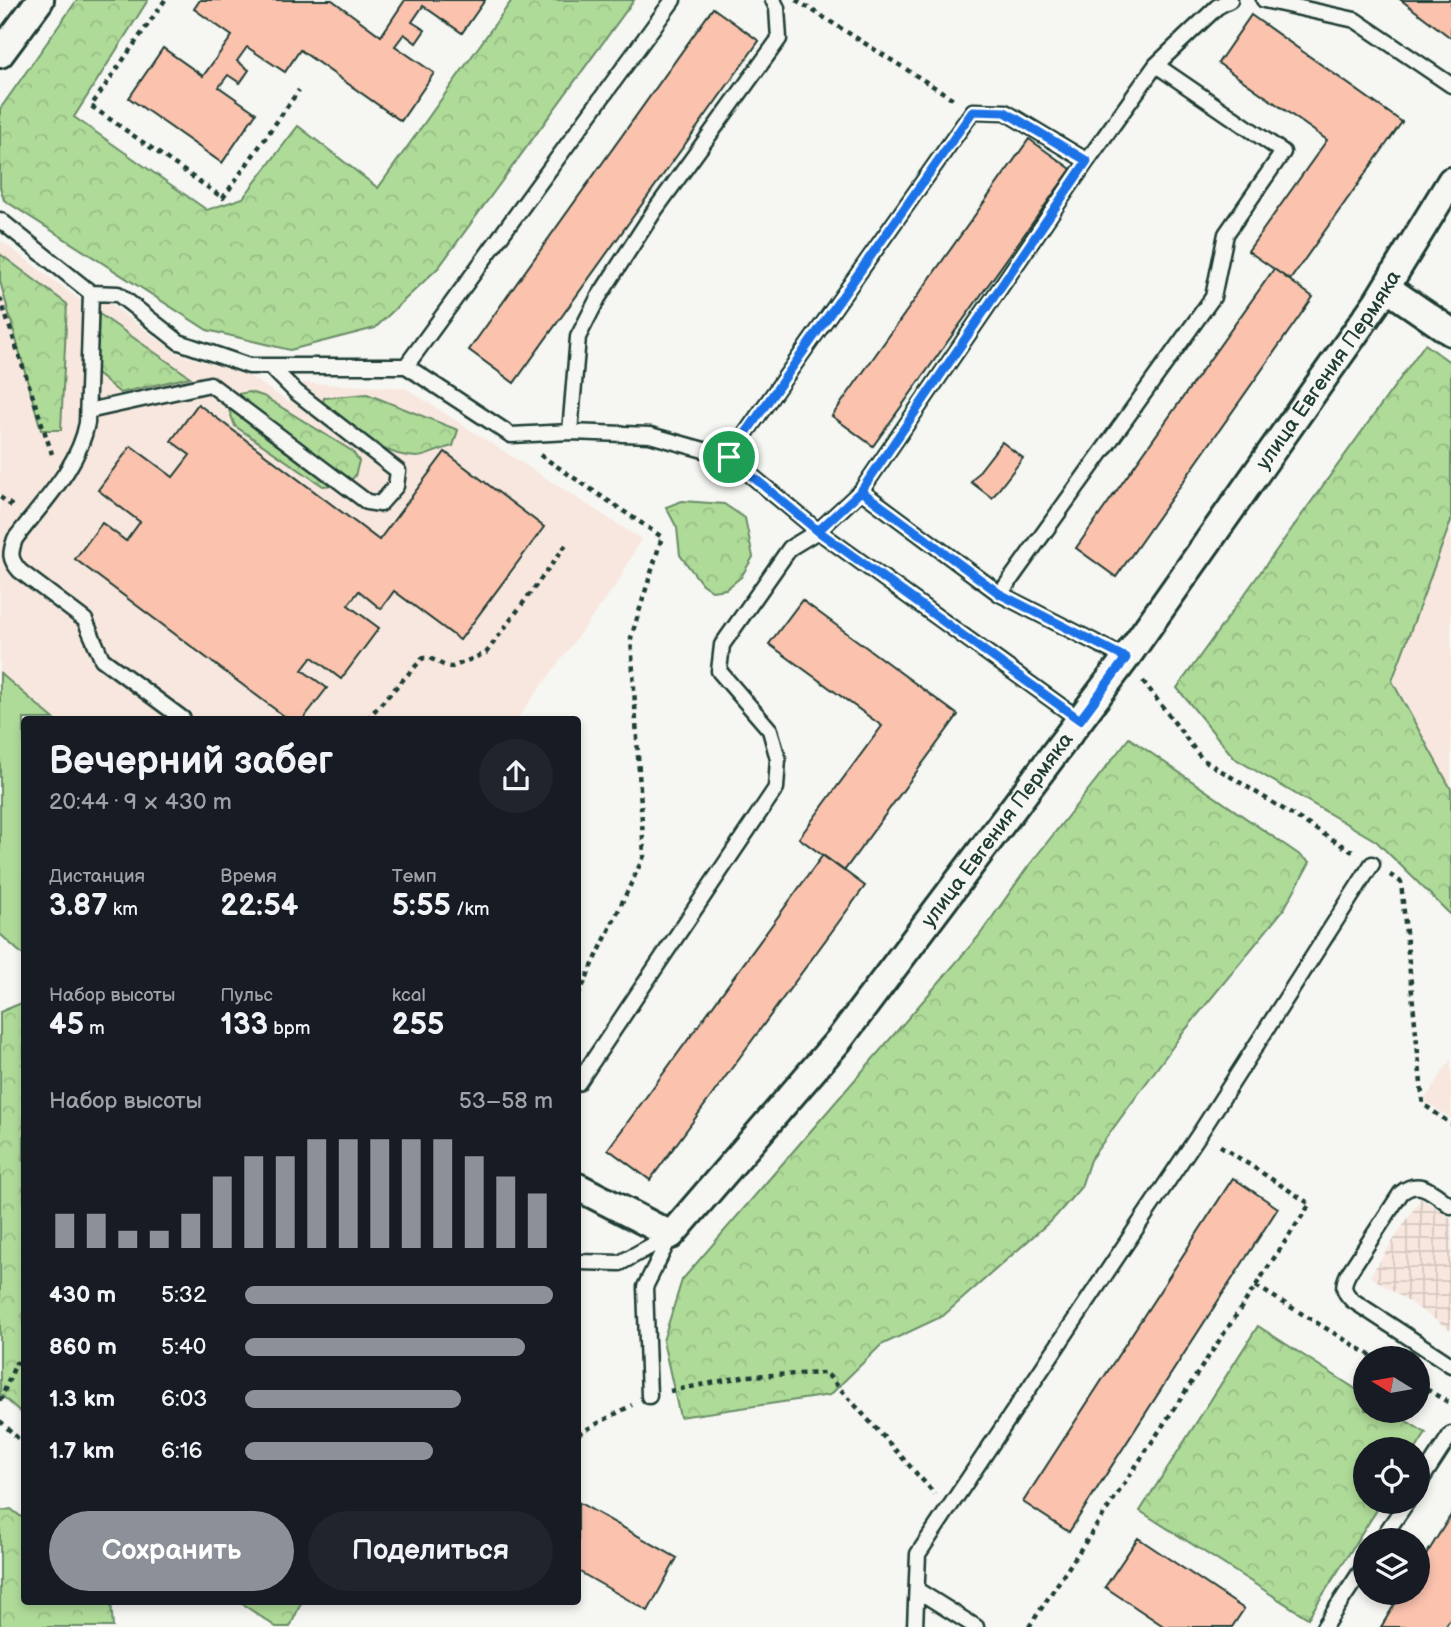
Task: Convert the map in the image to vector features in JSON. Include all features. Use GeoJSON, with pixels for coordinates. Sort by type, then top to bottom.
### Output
{"type":"FeatureCollection","features":[{"type":"Feature","properties":{"kind":"street"},"geometry":{"type":"LineString","coordinates":[[0,54],[40,0]]}},
{"type":"Feature","properties":{"kind":"street","name":"улица Евгения Пермяка"},"geometry":{"type":"LineString","coordinates":[[671,1235],[839,1040],[1126,658],[1443,209],[1451,181]]}},
{"type":"Feature","properties":{"kind":"street"},"geometry":{"type":"LineString","coordinates":[[1387,288],[1451,332]]}},
{"type":"Feature","properties":{"kind":"street"},"geometry":{"type":"LineString","coordinates":[[581,1189],[671,1235]]}},
{"type":"Feature","properties":{"kind":"lane"},"geometry":{"type":"LineString","coordinates":[[406,366],[673,0]]}},
{"type":"Feature","properties":{"kind":"lane"},"geometry":{"type":"LineString","coordinates":[[570,432],[578,337],[598,298],[655,209],[779,39],[777,8],[773,0]]}},
{"type":"Feature","properties":{"kind":"lane"},"geometry":{"type":"LineString","coordinates":[[581,1079],[776,788],[778,758],[770,730],[719,671],[722,645],[790,548],[818,531],[861,491],[1156,65],[1217,7],[1230,0]]}},
{"type":"Feature","properties":{"kind":"lane"},"geometry":{"type":"LineString","coordinates":[[1264,0],[1317,5],[1354,20],[1451,85]]}},
{"type":"Feature","properties":{"kind":"lane"},"geometry":{"type":"LineString","coordinates":[[1000,594],[1213,297],[1226,234],[1283,152],[1156,65]]}},
{"type":"Feature","properties":{"kind":"lane"},"geometry":{"type":"LineString","coordinates":[[729,457],[973,111],[1005,112],[1087,161]]}},
{"type":"Feature","properties":{"kind":"lane"},"geometry":{"type":"LineString","coordinates":[[0,220],[91,293],[118,294],[179,342],[249,366],[406,366],[510,435],[570,432],[650,435],[729,457],[818,531],[1080,720]]}},
{"type":"Feature","properties":{"kind":"lane"},"geometry":{"type":"LineString","coordinates":[[91,293],[88,411],[84,441],[75,458],[15,539],[10,553],[12,563],[85,620],[103,659],[179,716]]}},
{"type":"Feature","properties":{"kind":"lane"},"geometry":{"type":"LineString","coordinates":[[88,411],[209,384],[367,502],[380,504],[396,486],[398,471],[296,392],[270,366]]}},
{"type":"Feature","properties":{"kind":"lane"},"geometry":{"type":"LineString","coordinates":[[861,491],[1000,594],[1126,658]]}},
{"type":"Feature","properties":{"kind":"lane"},"geometry":{"type":"LineString","coordinates":[[915,1627],[918,1554],[1200,1133],[1372,864]]}},
{"type":"Feature","properties":{"kind":"lane"},"geometry":{"type":"LineString","coordinates":[[1451,1206],[1419,1186],[1409,1186],[1401,1193],[1343,1284],[1345,1293],[1353,1300],[1451,1365]]}},
{"type":"Feature","properties":{"kind":"lane"},"geometry":{"type":"LineString","coordinates":[[581,1262],[620,1263],[671,1235]]}},
{"type":"Feature","properties":{"kind":"lane"},"geometry":{"type":"LineString","coordinates":[[649,1395],[645,1287],[671,1235]]}},
{"type":"Feature","properties":{"kind":"lane"},"geometry":{"type":"LineString","coordinates":[[1430,1466],[1451,1434]]}},
{"type":"Feature","properties":{"kind":"lane"},"geometry":{"type":"LineString","coordinates":[[1324,1627],[1353,1583]]}},
{"type":"Feature","properties":{"kind":"lane"},"geometry":{"type":"LineString","coordinates":[[917,1590],[976,1627]]}},
{"type":"Feature","properties":{"kind":"path"},"geometry":{"type":"LineString","coordinates":[[165,0],[91,106],[223,198],[299,90]]}},
{"type":"Feature","properties":{"kind":"path"},"geometry":{"type":"LineString","coordinates":[[796,0],[973,111]]}},
{"type":"Feature","properties":{"kind":"path"},"geometry":{"type":"LineString","coordinates":[[0,298],[60,478]]}},
{"type":"Feature","properties":{"kind":"path"},"geometry":{"type":"LineString","coordinates":[[510,435],[662,537],[631,638],[644,856],[581,990]]}},
{"type":"Feature","properties":{"kind":"path"},"geometry":{"type":"LineString","coordinates":[[370,716],[423,658],[429,657],[446,667],[452,667],[486,653],[566,545]]}},
{"type":"Feature","properties":{"kind":"path"},"geometry":{"type":"LineString","coordinates":[[1126,658],[1202,759],[1401,882],[1423,1104],[1451,1124]]}},
{"type":"Feature","properties":{"kind":"path"},"geometry":{"type":"LineString","coordinates":[[1029,1627],[1310,1204],[1200,1133]]}},
{"type":"Feature","properties":{"kind":"path"},"geometry":{"type":"LineString","coordinates":[[1256,1286],[1355,1346]]}},
{"type":"Feature","properties":{"kind":"path"},"geometry":{"type":"LineString","coordinates":[[0,1401],[16,1363],[21,1363]]}},
{"type":"Feature","properties":{"kind":"path"},"geometry":{"type":"LineString","coordinates":[[581,1432],[649,1395],[747,1376],[826,1373],[948,1508]]}},
{"type":"Feature","properties":{"kind":"path"},"geometry":{"type":"LineString","coordinates":[[1430,1391],[1451,1404]]}},
{"type":"Feature","properties":{"kind":"path"},"geometry":{"type":"LineString","coordinates":[[0,1421],[21,1441]]}},
{"type":"Feature","properties":{"kind":"shaded area"},"geometry":{"type":"Polygon","coordinates":[[[0,240],[79,299],[105,300],[177,353],[247,375],[289,402],[302,383],[405,388],[641,539],[618,582],[519,716],[21,716],[21,745],[0,928],[0,240]]]}},
{"type":"Feature","properties":{"kind":"shaded area"},"geometry":{"type":"Polygon","coordinates":[[[1451,521],[1451,789],[1392,681],[1451,521]]]}},
{"type":"Feature","properties":{"kind":"shaded area"},"geometry":{"type":"Polygon","coordinates":[[[1451,1059],[1451,1118],[1424,1101],[1451,1059]]]}},
{"type":"Feature","properties":{"kind":"shaded area"},"geometry":{"type":"Polygon","coordinates":[[[1421,1198],[1451,1218],[1451,1330],[1370,1276],[1421,1198]]]}},
{"type":"Feature","properties":{"kind":"green space"},"geometry":{"type":"Polygon","coordinates":[[[77,0],[148,0],[74,117],[207,210],[243,198],[298,126],[378,188],[512,0],[634,0],[439,267],[375,328],[290,350],[207,330],[4,200],[0,187],[0,109],[77,0]]]}},
{"type":"Feature","properties":{"kind":"green space"},"geometry":{"type":"Polygon","coordinates":[[[0,254],[67,304],[61,430],[41,430],[0,281],[0,254]]]}},
{"type":"Feature","properties":{"kind":"green space"},"geometry":{"type":"Polygon","coordinates":[[[98,313],[190,377],[120,393],[91,369],[98,313]]]}},
{"type":"Feature","properties":{"kind":"green space"},"geometry":{"type":"Polygon","coordinates":[[[1425,344],[1451,363],[1451,521],[1392,681],[1451,789],[1451,915],[1376,841],[1234,758],[1177,688],[1425,344]]]}},
{"type":"Feature","properties":{"kind":"green space"},"geometry":{"type":"Polygon","coordinates":[[[249,392],[263,396],[352,451],[359,461],[355,476],[347,484],[323,486],[235,426],[229,410],[232,395],[249,392]]]}},
{"type":"Feature","properties":{"kind":"green space"},"geometry":{"type":"Polygon","coordinates":[[[367,394],[458,430],[453,446],[421,457],[404,456],[366,440],[321,409],[324,398],[367,394]]]}},
{"type":"Feature","properties":{"kind":"green space"},"geometry":{"type":"Polygon","coordinates":[[[682,501],[724,504],[745,518],[753,557],[741,577],[726,589],[712,591],[702,584],[680,555],[677,528],[666,507],[682,501]]]}},
{"type":"Feature","properties":{"kind":"green space"},"geometry":{"type":"Polygon","coordinates":[[[0,673],[50,716],[21,716],[21,953],[0,934],[0,673]]]}},
{"type":"Feature","properties":{"kind":"green space"},"geometry":{"type":"Polygon","coordinates":[[[1129,738],[1310,862],[1284,909],[1182,1034],[1090,1160],[1081,1187],[1055,1217],[943,1316],[881,1345],[830,1395],[680,1417],[663,1341],[682,1280],[979,936],[1027,868],[1129,738]]]}},
{"type":"Feature","properties":{"kind":"green space"},"geometry":{"type":"Polygon","coordinates":[[[21,1003],[21,1412],[0,1394],[0,1012],[21,1003]]]}},
{"type":"Feature","properties":{"kind":"green space"},"geometry":{"type":"Polygon","coordinates":[[[1258,1326],[1353,1387],[1353,1423],[1410,1423],[1426,1433],[1424,1437],[1353,1437],[1353,1514],[1374,1514],[1365,1528],[1353,1528],[1353,1547],[1308,1618],[1140,1511],[1258,1326]]]}},
{"type":"Feature","properties":{"kind":"green space"},"geometry":{"type":"Polygon","coordinates":[[[11,1509],[21,1517],[21,1605],[111,1605],[113,1627],[0,1627],[0,1511],[11,1509]]]}},
{"type":"Feature","properties":{"kind":"green space"},"geometry":{"type":"Polygon","coordinates":[[[244,1605],[300,1605],[290,1627],[276,1627],[244,1605]]]}},
{"type":"Feature","properties":{"kind":"building"},"geometry":{"type":"Polygon","coordinates":[[[200,0],[332,0],[381,36],[405,0],[485,0],[462,33],[423,6],[412,22],[425,30],[416,43],[404,34],[395,46],[434,73],[401,121],[300,50],[285,72],[247,47],[237,61],[249,70],[240,83],[228,75],[219,87],[256,113],[222,163],[129,98],[163,48],[203,76],[232,36],[194,9],[200,0]]]}},
{"type":"Feature","properties":{"kind":"building"},"geometry":{"type":"Polygon","coordinates":[[[1401,0],[1451,0],[1451,38],[1401,0]]]}},
{"type":"Feature","properties":{"kind":"building"},"geometry":{"type":"Polygon","coordinates":[[[713,8],[759,41],[514,383],[469,350],[713,8]]]}},
{"type":"Feature","properties":{"kind":"building"},"geometry":{"type":"Polygon","coordinates":[[[1251,15],[1402,122],[1290,280],[1248,251],[1327,140],[1218,63],[1251,15]]]}},
{"type":"Feature","properties":{"kind":"building"},"geometry":{"type":"Polygon","coordinates":[[[1029,139],[1071,169],[873,446],[832,416],[1029,139]]]}},
{"type":"Feature","properties":{"kind":"building"},"geometry":{"type":"Polygon","coordinates":[[[1274,269],[1313,297],[1116,577],[1076,548],[1274,269]]]}},
{"type":"Feature","properties":{"kind":"building"},"geometry":{"type":"Polygon","coordinates":[[[198,404],[379,540],[445,452],[544,527],[460,640],[394,591],[381,609],[359,591],[348,605],[379,628],[341,679],[312,657],[302,670],[327,688],[305,716],[284,716],[75,559],[102,523],[126,541],[140,522],[98,490],[131,446],[173,477],[190,455],[171,441],[198,404]]]}},
{"type":"Feature","properties":{"kind":"building"},"geometry":{"type":"Polygon","coordinates":[[[1002,442],[1023,458],[992,498],[971,482],[1002,442]]]}},
{"type":"Feature","properties":{"kind":"building"},"geometry":{"type":"Polygon","coordinates":[[[802,600],[958,715],[844,871],[799,838],[882,726],[769,644],[802,600]]]}},
{"type":"Feature","properties":{"kind":"building"},"geometry":{"type":"Polygon","coordinates":[[[823,855],[865,886],[650,1180],[608,1149],[823,855]]]}},
{"type":"Feature","properties":{"kind":"building"},"geometry":{"type":"Polygon","coordinates":[[[1233,1178],[1278,1208],[1069,1532],[1023,1502],[1233,1178]]]}},
{"type":"Feature","properties":{"kind":"building"},"geometry":{"type":"Polygon","coordinates":[[[581,1504],[677,1558],[648,1611],[581,1573],[581,1504]]]}},
{"type":"Feature","properties":{"kind":"building"},"geometry":{"type":"Polygon","coordinates":[[[1451,1515],[1451,1617],[1445,1627],[1381,1627],[1394,1605],[1430,1605],[1430,1549],[1451,1515]]]}},
{"type":"Feature","properties":{"kind":"building"},"geometry":{"type":"Polygon","coordinates":[[[1138,1538],[1244,1609],[1232,1627],[1165,1627],[1105,1587],[1138,1538]]]}},
{"type":"Feature","properties":{"kind":"route"},"geometry":{"type":"LineString","coordinates":[[729,457],[818,531],[861,491],[1000,594],[1126,658],[1080,720],[818,531],[861,491],[1087,161],[1005,112],[973,111],[729,457]]}}]}
